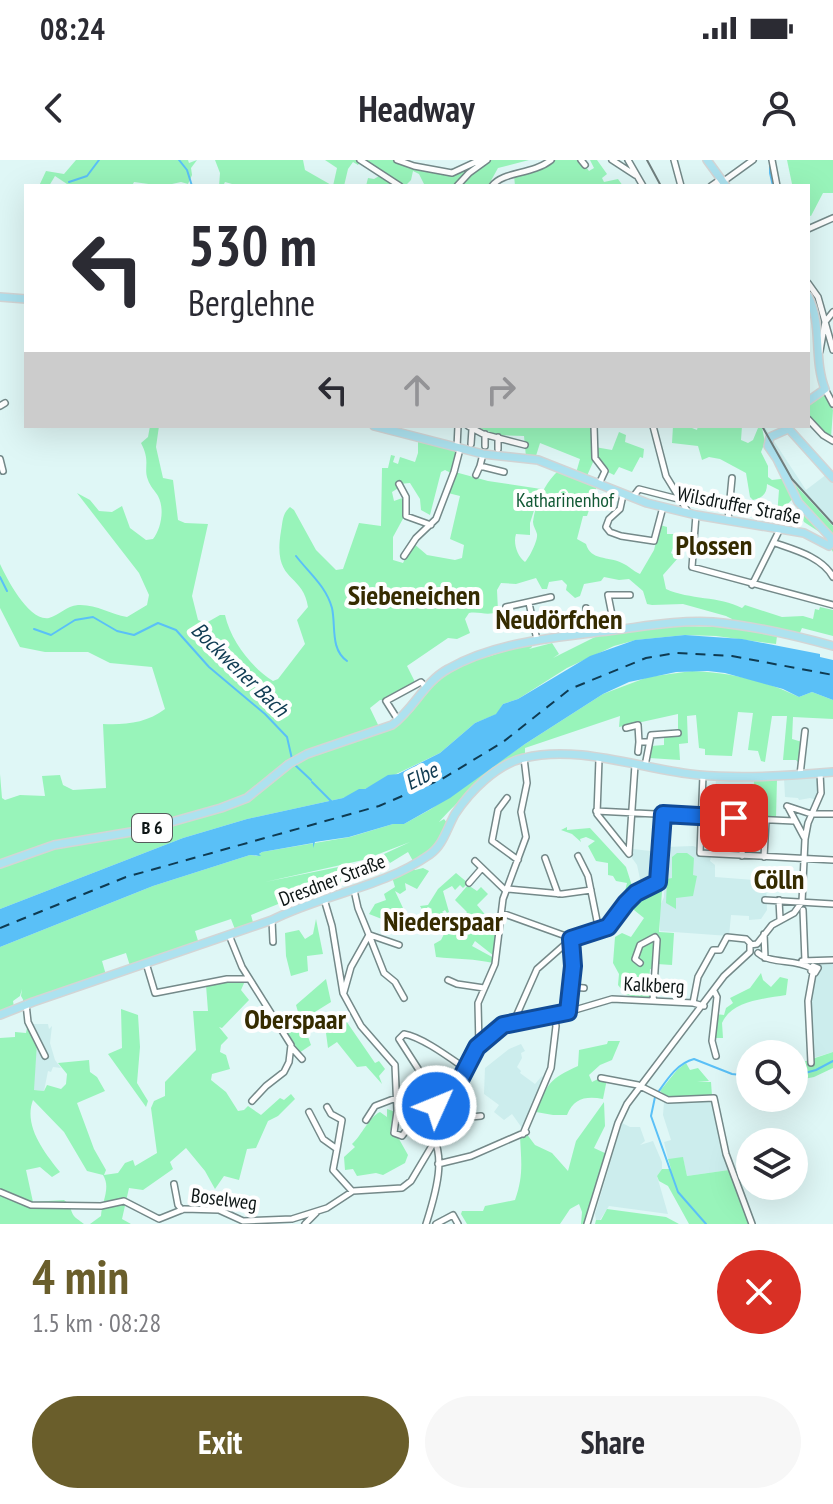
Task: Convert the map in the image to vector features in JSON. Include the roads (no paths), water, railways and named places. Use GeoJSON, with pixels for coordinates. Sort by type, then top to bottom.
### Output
{"type":"FeatureCollection","features":[{"type":"Feature","properties":{"kind":"main road"},"geometry":{"type":"LineString","coordinates":[[707,160],[722,183]]}},
{"type":"Feature","properties":{"kind":"main road"},"geometry":{"type":"LineString","coordinates":[[0,297],[24,299]]}},
{"type":"Feature","properties":{"kind":"main road"},"geometry":{"type":"LineString","coordinates":[[810,301],[820,343],[819,371],[825,389],[810,400]]}},
{"type":"Feature","properties":{"kind":"main road","name":"Wilsdruffer Straße"},"geometry":{"type":"LineString","coordinates":[[382,428],[458,448],[535,459],[623,495],[663,507],[804,533],[826,546],[831,544],[828,535],[798,502],[768,446],[771,436],[788,428]]}},
{"type":"Feature","properties":{"kind":"main road"},"geometry":{"type":"LineString","coordinates":[[788,428],[833,478]]}},
{"type":"Feature","properties":{"kind":"main road"},"geometry":{"type":"LineString","coordinates":[[395,722],[441,673],[507,647],[537,641],[666,623],[711,622],[757,628],[833,646]]}},
{"type":"Feature","properties":{"kind":"main road","name":"B 6"},"geometry":{"type":"LineString","coordinates":[[0,864],[54,845],[143,830],[221,808],[247,798],[293,762],[314,751],[395,722]]}},
{"type":"Feature","properties":{"kind":"main road","name":"Dresdner Straße"},"geometry":{"type":"LineString","coordinates":[[0,1015],[391,876],[433,853],[457,812],[486,779],[524,758],[566,754],[703,775],[833,772]]}},
{"type":"Feature","properties":{"kind":"street"},"geometry":{"type":"LineString","coordinates":[[360,160],[397,184]]}},
{"type":"Feature","properties":{"kind":"street"},"geometry":{"type":"LineString","coordinates":[[397,160],[452,173],[480,160]]}},
{"type":"Feature","properties":{"kind":"street"},"geometry":{"type":"LineString","coordinates":[[459,184],[487,160]]}},
{"type":"Feature","properties":{"kind":"street"},"geometry":{"type":"LineString","coordinates":[[494,184],[498,180],[534,171],[551,160]]}},
{"type":"Feature","properties":{"kind":"street"},"geometry":{"type":"LineString","coordinates":[[612,160],[636,175]]}},
{"type":"Feature","properties":{"kind":"street"},"geometry":{"type":"LineString","coordinates":[[628,160],[642,184]]}},
{"type":"Feature","properties":{"kind":"street"},"geometry":{"type":"LineString","coordinates":[[674,160],[680,184]]}},
{"type":"Feature","properties":{"kind":"street"},"geometry":{"type":"LineString","coordinates":[[722,183],[753,160]]}},
{"type":"Feature","properties":{"kind":"street"},"geometry":{"type":"LineString","coordinates":[[772,160],[777,184]]}},
{"type":"Feature","properties":{"kind":"street"},"geometry":{"type":"LineString","coordinates":[[810,228],[833,218]]}},
{"type":"Feature","properties":{"kind":"street"},"geometry":{"type":"LineString","coordinates":[[810,286],[826,319],[833,350]]}},
{"type":"Feature","properties":{"kind":"street"},"geometry":{"type":"LineString","coordinates":[[820,343],[826,319],[833,312]]}},
{"type":"Feature","properties":{"kind":"street"},"geometry":{"type":"LineString","coordinates":[[825,389],[833,404]]}},
{"type":"Feature","properties":{"kind":"street"},"geometry":{"type":"LineString","coordinates":[[810,421],[833,441]]}},
{"type":"Feature","properties":{"kind":"street"},"geometry":{"type":"LineString","coordinates":[[404,556],[416,538],[434,523],[454,472],[458,428]]}},
{"type":"Feature","properties":{"kind":"street"},"geometry":{"type":"LineString","coordinates":[[470,428],[471,444]]}},
{"type":"Feature","properties":{"kind":"street"},"geometry":{"type":"LineString","coordinates":[[472,428],[511,445],[525,445]]}},
{"type":"Feature","properties":{"kind":"street"},"geometry":{"type":"LineString","coordinates":[[594,428],[595,458],[605,471],[598,485]]}},
{"type":"Feature","properties":{"kind":"street"},"geometry":{"type":"LineString","coordinates":[[653,428],[660,459],[679,499],[692,514],[692,567],[833,605]]}},
{"type":"Feature","properties":{"kind":"street"},"geometry":{"type":"LineString","coordinates":[[476,475],[484,450],[485,434]]}},
{"type":"Feature","properties":{"kind":"street"},"geometry":{"type":"LineString","coordinates":[[498,437],[498,449]]}},
{"type":"Feature","properties":{"kind":"street"},"geometry":{"type":"LineString","coordinates":[[0,459],[3,471]]}},
{"type":"Feature","properties":{"kind":"street"},"geometry":{"type":"LineString","coordinates":[[480,466],[504,472]]}},
{"type":"Feature","properties":{"kind":"street"},"geometry":{"type":"LineString","coordinates":[[728,520],[732,478]]}},
{"type":"Feature","properties":{"kind":"street"},"geometry":{"type":"LineString","coordinates":[[399,484],[406,497],[406,516],[434,523]]}},
{"type":"Feature","properties":{"kind":"street","name":"Wilsdruffer Straße"},"geometry":{"type":"LineString","coordinates":[[633,498],[639,489],[679,499]]}},
{"type":"Feature","properties":{"kind":"street"},"geometry":{"type":"LineString","coordinates":[[623,495],[620,509],[606,527],[614,534],[654,541],[663,507]]}},
{"type":"Feature","properties":{"kind":"street"},"geometry":{"type":"LineString","coordinates":[[752,585],[780,529]]}},
{"type":"Feature","properties":{"kind":"street"},"geometry":{"type":"LineString","coordinates":[[775,543],[815,559],[833,577]]}},
{"type":"Feature","properties":{"kind":"street"},"geometry":{"type":"LineString","coordinates":[[615,630],[608,595],[630,595]]}},
{"type":"Feature","properties":{"kind":"street"},"geometry":{"type":"LineString","coordinates":[[506,607],[551,597]]}},
{"type":"Feature","properties":{"kind":"street"},"geometry":{"type":"LineString","coordinates":[[529,603],[537,641]]}},
{"type":"Feature","properties":{"kind":"street"},"geometry":{"type":"LineString","coordinates":[[586,608],[587,633]]}},
{"type":"Feature","properties":{"kind":"street"},"geometry":{"type":"LineString","coordinates":[[395,722],[386,701],[421,682],[426,687]]}},
{"type":"Feature","properties":{"kind":"street"},"geometry":{"type":"LineString","coordinates":[[626,728],[638,725],[638,752]]}},
{"type":"Feature","properties":{"kind":"street"},"geometry":{"type":"LineString","coordinates":[[800,775],[805,731]]}},
{"type":"Feature","properties":{"kind":"street"},"geometry":{"type":"LineString","coordinates":[[645,766],[651,735],[678,733]]}},
{"type":"Feature","properties":{"kind":"street"},"geometry":{"type":"LineString","coordinates":[[639,742],[649,742]]}},
{"type":"Feature","properties":{"kind":"street"},"geometry":{"type":"LineString","coordinates":[[479,1046],[478,1007],[496,957],[506,890],[526,834],[521,812],[527,783],[524,758]]}},
{"type":"Feature","properties":{"kind":"street"},"geometry":{"type":"LineString","coordinates":[[599,759],[598,818],[629,854],[635,765]]}},
{"type":"Feature","properties":{"kind":"street"},"geometry":{"type":"LineString","coordinates":[[587,1224],[621,1116],[641,1086],[726,974],[764,934],[780,919],[794,913],[802,902],[805,839],[811,814],[821,793],[820,773]]}},
{"type":"Feature","properties":{"kind":"street"},"geometry":{"type":"LineString","coordinates":[[703,775],[700,853],[833,860]]}},
{"type":"Feature","properties":{"kind":"street"},"geometry":{"type":"LineString","coordinates":[[507,798],[498,810],[492,841],[518,860]]}},
{"type":"Feature","properties":{"kind":"street"},"geometry":{"type":"LineString","coordinates":[[805,839],[787,806],[811,814],[833,814]]}},
{"type":"Feature","properties":{"kind":"street"},"geometry":{"type":"LineString","coordinates":[[596,811],[794,821]]}},
{"type":"Feature","properties":{"kind":"street"},"geometry":{"type":"LineString","coordinates":[[514,1021],[537,969],[568,940],[599,931],[613,923],[636,893],[658,882],[663,814]]}},
{"type":"Feature","properties":{"kind":"street"},"geometry":{"type":"LineString","coordinates":[[742,856],[744,818]]}},
{"type":"Feature","properties":{"kind":"street"},"geometry":{"type":"LineString","coordinates":[[764,857],[766,820]]}},
{"type":"Feature","properties":{"kind":"street"},"geometry":{"type":"LineString","coordinates":[[545,858],[558,894]]}},
{"type":"Feature","properties":{"kind":"street"},"geometry":{"type":"LineString","coordinates":[[569,862],[579,858],[586,872],[599,931]]}},
{"type":"Feature","properties":{"kind":"street"},"geometry":{"type":"LineString","coordinates":[[475,861],[506,890],[558,894],[591,890]]}},
{"type":"Feature","properties":{"kind":"street"},"geometry":{"type":"LineString","coordinates":[[469,883],[482,868]]}},
{"type":"Feature","properties":{"kind":"street"},"geometry":{"type":"LineString","coordinates":[[354,890],[384,973],[395,982],[404,998]]}},
{"type":"Feature","properties":{"kind":"street"},"geometry":{"type":"LineString","coordinates":[[324,899],[332,926],[343,993],[361,1026],[393,1061],[397,1117],[394,1133],[400,1137],[411,1124],[419,1123],[426,1127],[434,1141],[439,1183],[426,1224]]}},
{"type":"Feature","properties":{"kind":"street"},"geometry":{"type":"LineString","coordinates":[[765,900],[833,904]]}},
{"type":"Feature","properties":{"kind":"street"},"geometry":{"type":"LineString","coordinates":[[779,900],[780,919]]}},
{"type":"Feature","properties":{"kind":"street"},"geometry":{"type":"LineString","coordinates":[[801,962],[803,910]]}},
{"type":"Feature","properties":{"kind":"street"},"geometry":{"type":"LineString","coordinates":[[502,913],[568,940]]}},
{"type":"Feature","properties":{"kind":"street"},"geometry":{"type":"LineString","coordinates":[[272,920],[273,942]]}},
{"type":"Feature","properties":{"kind":"street"},"geometry":{"type":"LineString","coordinates":[[764,934],[765,958]]}},
{"type":"Feature","properties":{"kind":"street"},"geometry":{"type":"LineString","coordinates":[[229,935],[249,980],[275,1017],[291,1048],[302,1059]]}},
{"type":"Feature","properties":{"kind":"street"},"geometry":{"type":"LineString","coordinates":[[369,935],[399,945]]}},
{"type":"Feature","properties":{"kind":"street"},"geometry":{"type":"LineString","coordinates":[[343,993],[351,967],[369,935]]}},
{"type":"Feature","properties":{"kind":"street"},"geometry":{"type":"LineString","coordinates":[[640,963],[635,959],[640,945],[655,937],[653,1001]]}},
{"type":"Feature","properties":{"kind":"street"},"geometry":{"type":"LineString","coordinates":[[693,1003],[701,970],[713,950],[720,950],[727,937],[746,939],[760,949],[758,953]]}},
{"type":"Feature","properties":{"kind":"street"},"geometry":{"type":"LineString","coordinates":[[568,940],[571,987],[568,1012]]}},
{"type":"Feature","properties":{"kind":"street"},"geometry":{"type":"LineString","coordinates":[[750,952],[765,958],[801,962],[833,961]]}},
{"type":"Feature","properties":{"kind":"street"},"geometry":{"type":"LineString","coordinates":[[811,1063],[808,1001],[814,970],[824,962],[833,961]]}},
{"type":"Feature","properties":{"kind":"street"},"geometry":{"type":"LineString","coordinates":[[801,962],[814,970]]}},
{"type":"Feature","properties":{"kind":"street"},"geometry":{"type":"LineString","coordinates":[[146,963],[155,993],[227,979],[249,980]]}},
{"type":"Feature","properties":{"kind":"street"},"geometry":{"type":"LineString","coordinates":[[448,980],[484,988]]}},
{"type":"Feature","properties":{"kind":"street"},"geometry":{"type":"LineString","coordinates":[[571,987],[584,988]]}},
{"type":"Feature","properties":{"kind":"street"},"geometry":{"type":"LineString","coordinates":[[714,991],[717,997],[712,1043],[716,1056]]}},
{"type":"Feature","properties":{"kind":"street","name":"Kalkberg"},"geometry":{"type":"LineString","coordinates":[[434,1141],[444,1111],[479,1046],[503,1025],[568,1012],[612,999],[704,1006]]}},
{"type":"Feature","properties":{"kind":"street"},"geometry":{"type":"LineString","coordinates":[[26,1004],[28,1022],[45,1056]]}},
{"type":"Feature","properties":{"kind":"street"},"geometry":{"type":"LineString","coordinates":[[438,1164],[471,1156],[524,1133],[551,1068],[556,1023],[554,1015]]}},
{"type":"Feature","properties":{"kind":"street"},"geometry":{"type":"LineString","coordinates":[[444,1111],[436,1106],[424,1078],[399,1039],[406,1033],[466,1069]]}},
{"type":"Feature","properties":{"kind":"street"},"geometry":{"type":"LineString","coordinates":[[252,1101],[284,1072],[291,1048]]}},
{"type":"Feature","properties":{"kind":"street"},"geometry":{"type":"LineString","coordinates":[[601,1078],[641,1086],[671,1100],[714,1098],[726,1154],[752,1224]]}},
{"type":"Feature","properties":{"kind":"street"},"geometry":{"type":"LineString","coordinates":[[366,1120],[375,1106],[396,1098]]}},
{"type":"Feature","properties":{"kind":"street"},"geometry":{"type":"LineString","coordinates":[[327,1107],[331,1114],[342,1120],[333,1170],[352,1191],[395,1190],[405,1186],[434,1141]]}},
{"type":"Feature","properties":{"kind":"street"},"geometry":{"type":"LineString","coordinates":[[309,1112],[323,1139],[337,1149]]}},
{"type":"Feature","properties":{"kind":"street"},"geometry":{"type":"LineString","coordinates":[[441,1120],[481,1116]]}},
{"type":"Feature","properties":{"kind":"street"},"geometry":{"type":"LineString","coordinates":[[174,1184],[182,1210]]}},
{"type":"Feature","properties":{"kind":"street","name":"Boselweg"},"geometry":{"type":"LineString","coordinates":[[0,1192],[31,1205],[104,1206],[124,1201],[159,1219],[182,1210],[219,1210],[235,1219],[247,1221],[292,1219],[318,1212],[352,1191]]}},
{"type":"Feature","properties":{"kind":"street"},"geometry":{"type":"LineString","coordinates":[[305,1224],[318,1212]]}},
{"type":"Feature","properties":{"kind":"street"},"geometry":{"type":"LineString","coordinates":[[436,1224],[453,1215],[458,1224]]}},
{"type":"Feature","properties":{"kind":"water","name":"Elbe"},"geometry":{"type":"Polygon","coordinates":[[[685,635],[742,639],[820,654],[820,657],[833,660],[833,700],[812,692],[799,697],[783,689],[708,671],[676,672],[629,682],[603,694],[525,744],[450,798],[404,824],[315,842],[313,848],[313,843],[262,852],[259,854],[261,856],[250,855],[153,886],[0,947],[0,909],[183,838],[247,819],[343,798],[440,753],[475,723],[496,714],[503,704],[518,699],[590,656],[635,640],[685,635]]]}},
{"type":"Feature","properties":{"kind":"waterway"},"geometry":{"type":"LineString","coordinates":[[69,182],[87,176],[99,160]]}},
{"type":"Feature","properties":{"kind":"waterway"},"geometry":{"type":"LineString","coordinates":[[179,160],[187,170],[191,184]]}},
{"type":"Feature","properties":{"kind":"waterway"},"geometry":{"type":"LineString","coordinates":[[770,160],[773,184]]}},
{"type":"Feature","properties":{"kind":"waterway"},"geometry":{"type":"LineString","coordinates":[[296,556],[329,600],[336,644],[347,661]]}},
{"type":"Feature","properties":{"kind":"waterway"},"geometry":{"type":"LineString","coordinates":[[0,577],[7,591]]}},
{"type":"Feature","properties":{"kind":"waterway","name":"Bockwener Bach"},"geometry":{"type":"LineString","coordinates":[[34,629],[51,635],[75,620],[93,617],[117,631],[134,635],[158,623],[176,630],[209,667],[265,714],[287,737],[292,759]]}},
{"type":"Feature","properties":{"kind":"waterway","name":"Bockwener Bach"},"geometry":{"type":"LineString","coordinates":[[295,765],[311,780]]}},
{"type":"Feature","properties":{"kind":"waterway"},"geometry":{"type":"LineString","coordinates":[[312,782],[331,801]]}},
{"type":"Feature","properties":{"kind":"waterway"},"geometry":{"type":"LineString","coordinates":[[659,1091],[678,1067],[694,1059],[736,1074]]}},
{"type":"Feature","properties":{"kind":"waterway"},"geometry":{"type":"LineString","coordinates":[[808,1072],[833,1061]]}},
{"type":"Feature","properties":{"kind":"waterway"},"geometry":{"type":"LineString","coordinates":[[655,1097],[651,1116],[678,1192],[706,1224]]}},
{"type":"Feature","properties":{"kind":"railway"},"geometry":{"type":"LineString","coordinates":[[647,160],[660,184]]}},
{"type":"Feature","properties":{"kind":"railway"},"geometry":{"type":"LineString","coordinates":[[763,428],[792,479],[833,524]]}},
{"type":"Feature","properties":{"kind":"district","name":"Plossen"},"geometry":{"type":"Point","coordinates":[714,545]}},
{"type":"Feature","properties":{"kind":"district","name":"Siebeneichen"},"geometry":{"type":"Point","coordinates":[414,595]}},
{"type":"Feature","properties":{"kind":"district","name":"Neudörfchen"},"geometry":{"type":"Point","coordinates":[559,619]}},
{"type":"Feature","properties":{"kind":"district","name":"Cölln"},"geometry":{"type":"Point","coordinates":[779,879]}},
{"type":"Feature","properties":{"kind":"district","name":"Niederspaar"},"geometry":{"type":"Point","coordinates":[443,921]}},
{"type":"Feature","properties":{"kind":"district","name":"Oberspaar"},"geometry":{"type":"Point","coordinates":[295,1019]}},
{"type":"Feature","properties":{"kind":"park label","name":"Katharinenhof"},"geometry":{"type":"Point","coordinates":[565,500]}}]}
